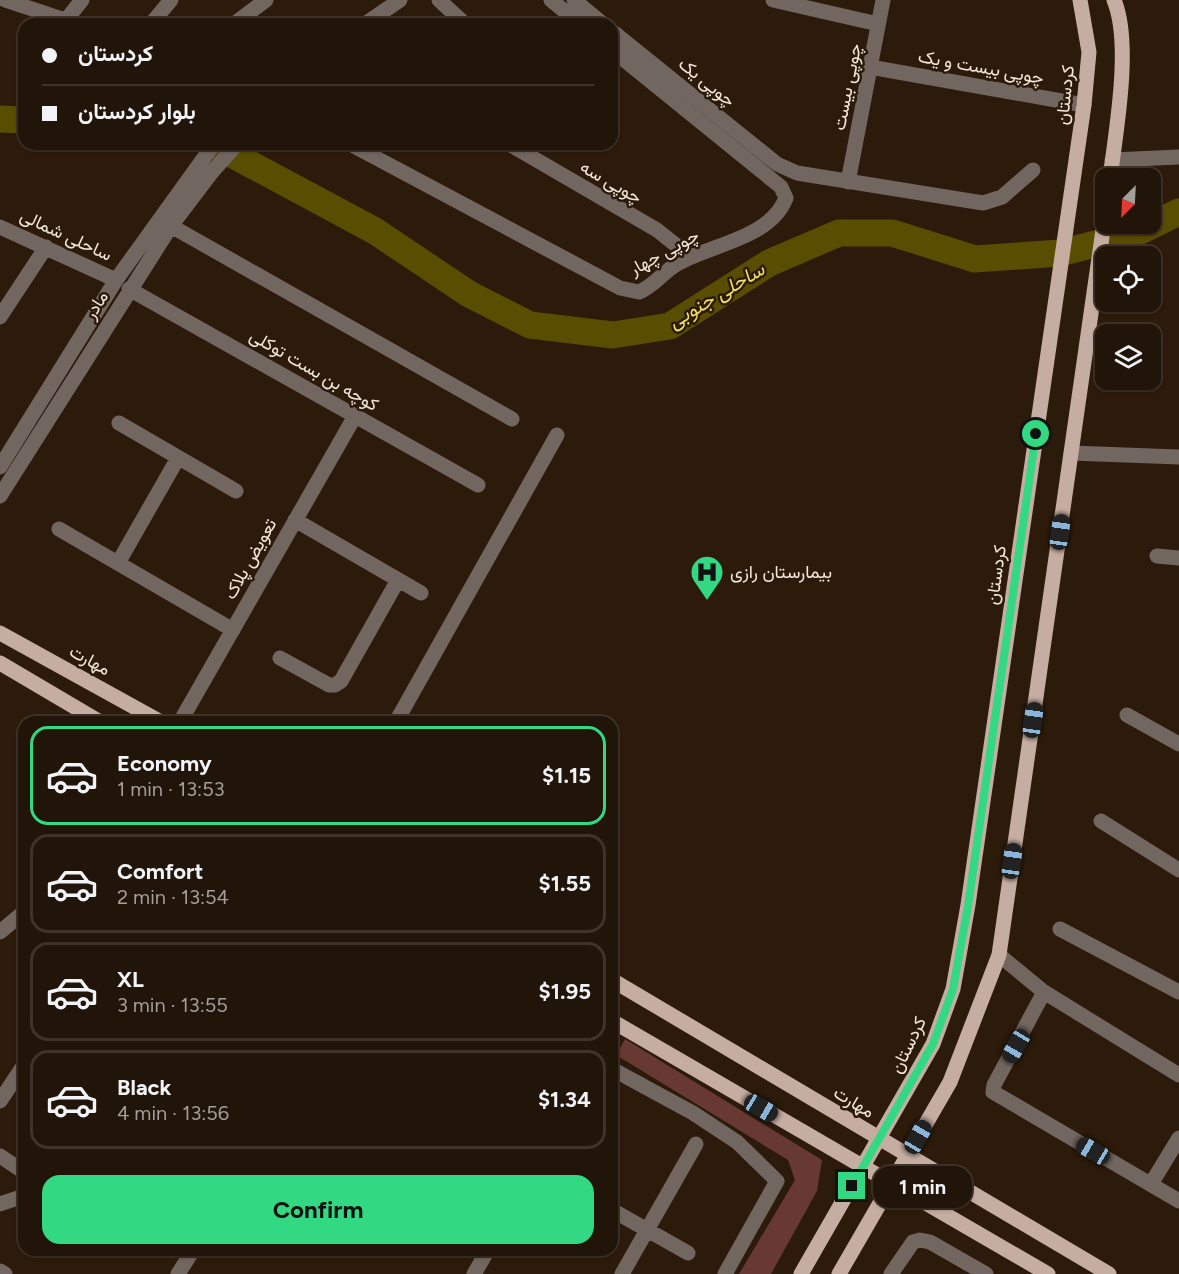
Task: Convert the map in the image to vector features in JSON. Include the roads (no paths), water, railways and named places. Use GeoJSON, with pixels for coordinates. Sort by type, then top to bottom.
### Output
{"type":"FeatureCollection","features":[{"type":"Feature","properties":{"kind":"main road","name":"کردستان"},"geometry":{"type":"LineString","coordinates":[[801,1274],[880,1140],[933,1044],[953,989],[970,894],[1084,105],[1089,52],[1080,0]]}},
{"type":"Feature","properties":{"kind":"main road"},"geometry":{"type":"LineString","coordinates":[[1111,168],[1121,95],[1119,14],[1114,0]]}},
{"type":"Feature","properties":{"kind":"main road"},"geometry":{"type":"LineString","coordinates":[[839,1274],[950,1082],[999,956],[1102,234]]}},
{"type":"Feature","properties":{"kind":"main road","name":"مهارت"},"geometry":{"type":"LineString","coordinates":[[0,633],[150,716]]}},
{"type":"Feature","properties":{"kind":"main road"},"geometry":{"type":"LineString","coordinates":[[0,663],[90,716]]}},
{"type":"Feature","properties":{"kind":"main road","name":"مهارت"},"geometry":{"type":"LineString","coordinates":[[618,984],[1109,1274]]}},
{"type":"Feature","properties":{"kind":"main road"},"geometry":{"type":"LineString","coordinates":[[618,1025],[1048,1274]]}},
{"type":"Feature","properties":{"kind":"street"},"geometry":{"type":"LineString","coordinates":[[5,0],[59,18]]}},
{"type":"Feature","properties":{"kind":"street"},"geometry":{"type":"LineString","coordinates":[[73,18],[82,0]]}},
{"type":"Feature","properties":{"kind":"street"},"geometry":{"type":"LineString","coordinates":[[156,18],[171,0]]}},
{"type":"Feature","properties":{"kind":"street"},"geometry":{"type":"LineString","coordinates":[[242,18],[266,0]]}},
{"type":"Feature","properties":{"kind":"street"},"geometry":{"type":"LineString","coordinates":[[374,18],[400,0]]}},
{"type":"Feature","properties":{"kind":"street"},"geometry":{"type":"LineString","coordinates":[[439,0],[458,18]]}},
{"type":"Feature","properties":{"kind":"street"},"geometry":{"type":"LineString","coordinates":[[550,0],[572,18]]}},
{"type":"Feature","properties":{"kind":"street"},"geometry":{"type":"LineString","coordinates":[[574,0],[596,18]]}},
{"type":"Feature","properties":{"kind":"street"},"geometry":{"type":"LineString","coordinates":[[774,0],[878,24]]}},
{"type":"Feature","properties":{"kind":"street","name":"چوپی بیست"},"geometry":{"type":"LineString","coordinates":[[848,182],[883,0]]}},
{"type":"Feature","properties":{"kind":"street","name":"چوپی یک"},"geometry":{"type":"LineString","coordinates":[[618,36],[777,164],[797,173],[848,182]]}},
{"type":"Feature","properties":{"kind":"street","name":"چوپی چهار"},"geometry":{"type":"LineString","coordinates":[[361,150],[630,292],[646,289],[675,265],[763,227],[783,206],[785,192],[618,55]]}},
{"type":"Feature","properties":{"kind":"street","name":"چوپی بیست و یک"},"geometry":{"type":"LineString","coordinates":[[870,67],[1084,105]]}},
{"type":"Feature","properties":{"kind":"street","name":"مادر"},"geometry":{"type":"LineString","coordinates":[[0,467],[116,280],[209,150]]}},
{"type":"Feature","properties":{"kind":"street","name":"مادر"},"geometry":{"type":"LineString","coordinates":[[0,496],[171,226],[232,150]]}},
{"type":"Feature","properties":{"kind":"street","name":"چوپی سه"},"geometry":{"type":"LineString","coordinates":[[519,150],[657,230],[691,257]]}},
{"type":"Feature","properties":{"kind":"street"},"geometry":{"type":"LineString","coordinates":[[1112,160],[1179,157]]}},
{"type":"Feature","properties":{"kind":"street"},"geometry":{"type":"LineString","coordinates":[[848,182],[983,202],[1002,197],[1033,170]]}},
{"type":"Feature","properties":{"kind":"street"},"geometry":{"type":"LineString","coordinates":[[171,226],[513,419]]}},
{"type":"Feature","properties":{"kind":"street","name":"ساحلی شمالی"},"geometry":{"type":"LineString","coordinates":[[0,227],[116,280]]}},
{"type":"Feature","properties":{"kind":"street"},"geometry":{"type":"LineString","coordinates":[[0,317],[46,247]]}},
{"type":"Feature","properties":{"kind":"street","name":"کوچه بن بست توکلی"},"geometry":{"type":"LineString","coordinates":[[129,289],[478,485]]}},
{"type":"Feature","properties":{"kind":"street","name":"تعویض پلاک"},"geometry":{"type":"LineString","coordinates":[[183,716],[355,416]]}},
{"type":"Feature","properties":{"kind":"street"},"geometry":{"type":"LineString","coordinates":[[119,423],[236,491]]}},
{"type":"Feature","properties":{"kind":"street"},"geometry":{"type":"LineString","coordinates":[[399,716],[557,435]]}},
{"type":"Feature","properties":{"kind":"street"},"geometry":{"type":"LineString","coordinates":[[1071,453],[1179,457]]}},
{"type":"Feature","properties":{"kind":"street"},"geometry":{"type":"LineString","coordinates":[[118,563],[178,458]]}},
{"type":"Feature","properties":{"kind":"street"},"geometry":{"type":"LineString","coordinates":[[295,520],[421,593]]}},
{"type":"Feature","properties":{"kind":"street"},"geometry":{"type":"LineString","coordinates":[[59,529],[233,630]]}},
{"type":"Feature","properties":{"kind":"street"},"geometry":{"type":"LineString","coordinates":[[1157,556],[1179,558]]}},
{"type":"Feature","properties":{"kind":"street"},"geometry":{"type":"LineString","coordinates":[[280,658],[329,685],[335,686],[398,580]]}},
{"type":"Feature","properties":{"kind":"street"},"geometry":{"type":"LineString","coordinates":[[1127,715],[1179,744]]}},
{"type":"Feature","properties":{"kind":"street"},"geometry":{"type":"LineString","coordinates":[[1101,821],[1179,870]]}},
{"type":"Feature","properties":{"kind":"street"},"geometry":{"type":"LineString","coordinates":[[0,932],[18,917]]}},
{"type":"Feature","properties":{"kind":"street"},"geometry":{"type":"LineString","coordinates":[[1060,929],[1179,992]]}},
{"type":"Feature","properties":{"kind":"street"},"geometry":{"type":"LineString","coordinates":[[999,956],[1044,993],[1179,1075]]}},
{"type":"Feature","properties":{"kind":"street"},"geometry":{"type":"LineString","coordinates":[[1044,993],[994,1085],[993,1092],[1179,1201]]}},
{"type":"Feature","properties":{"kind":"street"},"geometry":{"type":"LineString","coordinates":[[618,1072],[693,1113],[728,1136],[777,1181],[725,1274]]}},
{"type":"Feature","properties":{"kind":"street"},"geometry":{"type":"LineString","coordinates":[[0,1101],[18,1074]]}},
{"type":"Feature","properties":{"kind":"street"},"geometry":{"type":"LineString","coordinates":[[1151,1184],[1179,1138]]}},
{"type":"Feature","properties":{"kind":"street"},"geometry":{"type":"LineString","coordinates":[[622,1274],[696,1144]]}},
{"type":"Feature","properties":{"kind":"street"},"geometry":{"type":"LineString","coordinates":[[0,1156],[18,1168]]}},
{"type":"Feature","properties":{"kind":"street"},"geometry":{"type":"LineString","coordinates":[[0,1204],[18,1198]]}},
{"type":"Feature","properties":{"kind":"street"},"geometry":{"type":"LineString","coordinates":[[618,1213],[687,1253]]}},
{"type":"Feature","properties":{"kind":"street"},"geometry":{"type":"LineString","coordinates":[[891,1274],[913,1242],[920,1240],[930,1242],[986,1274]]}},
{"type":"Feature","properties":{"kind":"street"},"geometry":{"type":"LineString","coordinates":[[178,1274],[189,1256]]}},
{"type":"Feature","properties":{"kind":"street"},"geometry":{"type":"LineString","coordinates":[[474,1274],[484,1256]]}},
{"type":"Feature","properties":{"kind":"street"},"geometry":{"type":"LineString","coordinates":[[0,1271],[5,1274]]}},
{"type":"Feature","properties":{"kind":"waterway","name":"ساحلی جنوبی"},"geometry":{"type":"LineString","coordinates":[[0,119],[18,120]]}},
{"type":"Feature","properties":{"kind":"waterway","name":"ساحلی جنوبی"},"geometry":{"type":"LineString","coordinates":[[224,150],[375,231],[469,294],[530,325],[613,335],[670,326],[769,263],[839,233],[892,233],[975,259],[1060,253],[1134,234],[1179,212]]}},
{"type":"Feature","properties":{"kind":"place","name":"بیمارستان رازی"},"geometry":{"type":"Point","coordinates":[707,601]}}]}
